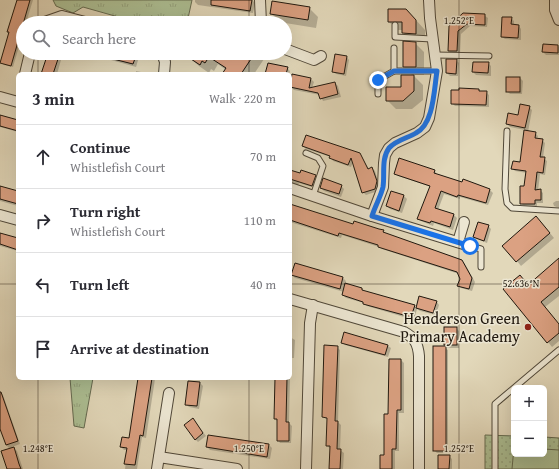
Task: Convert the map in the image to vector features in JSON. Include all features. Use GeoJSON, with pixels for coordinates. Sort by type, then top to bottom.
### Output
{"type":"FeatureCollection","features":[{"type":"Feature","properties":{"kind":"street"},"geometry":{"type":"LineString","coordinates":[[260,0],[261,16]]}},
{"type":"Feature","properties":{"kind":"street"},"geometry":{"type":"LineString","coordinates":[[372,216],[383,187],[385,155],[389,148],[395,142],[417,133],[425,127],[429,118],[437,71],[432,39],[429,0]]}},
{"type":"Feature","properties":{"kind":"street"},"geometry":{"type":"LineString","coordinates":[[555,0],[555,10],[559,20]]}},
{"type":"Feature","properties":{"kind":"street"},"geometry":{"type":"LineString","coordinates":[[292,52],[317,61]]}},
{"type":"Feature","properties":{"kind":"street"},"geometry":{"type":"LineString","coordinates":[[25,72],[28,60]]}},
{"type":"Feature","properties":{"kind":"street"},"geometry":{"type":"LineString","coordinates":[[164,60],[164,72]]}},
{"type":"Feature","properties":{"kind":"street"},"geometry":{"type":"LineString","coordinates":[[0,97],[16,101]]}},
{"type":"Feature","properties":{"kind":"street"},"geometry":{"type":"LineString","coordinates":[[292,189],[372,216],[470,246]]}},
{"type":"Feature","properties":{"kind":"street"},"geometry":{"type":"LineString","coordinates":[[0,215],[16,219]]}},
{"type":"Feature","properties":{"kind":"street"},"geometry":{"type":"LineString","coordinates":[[458,242],[464,222]]}},
{"type":"Feature","properties":{"kind":"street"},"geometry":{"type":"LineString","coordinates":[[292,300],[404,332],[412,336],[417,342],[419,356],[419,469]]}},
{"type":"Feature","properties":{"kind":"street"},"geometry":{"type":"LineString","coordinates":[[306,469],[310,323],[313,305]]}},
{"type":"Feature","properties":{"kind":"street"},"geometry":{"type":"LineString","coordinates":[[157,469],[169,394]]}},
{"type":"Feature","properties":{"kind":"street"},"geometry":{"type":"LineString","coordinates":[[159,457],[237,469]]}},
{"type":"Feature","properties":{"kind":"lane"},"geometry":{"type":"LineString","coordinates":[[395,25],[395,38],[432,39]]}},
{"type":"Feature","properties":{"kind":"lane"},"geometry":{"type":"LineString","coordinates":[[394,48],[394,71]]}},
{"type":"Feature","properties":{"kind":"lane"},"geometry":{"type":"LineString","coordinates":[[435,55],[489,56]]}},
{"type":"Feature","properties":{"kind":"lane"},"geometry":{"type":"LineString","coordinates":[[378,94],[378,80],[394,71],[437,71]]}},
{"type":"Feature","properties":{"kind":"lane"},"geometry":{"type":"LineString","coordinates":[[506,131],[505,189],[507,203],[512,208],[559,211]]}},
{"type":"Feature","properties":{"kind":"lane"},"geometry":{"type":"LineString","coordinates":[[306,153],[318,158],[323,166],[313,196]]}},
{"type":"Feature","properties":{"kind":"lane"},"geometry":{"type":"LineString","coordinates":[[470,246],[481,250],[481,268]]}},
{"type":"Feature","properties":{"kind":"lane"},"geometry":{"type":"LineString","coordinates":[[495,469],[495,404],[559,350]]}},
{"type":"Feature","properties":{"kind":"green space"},"geometry":{"type":"Polygon","coordinates":[[[53,0],[192,0],[189,16],[115,16],[83,7],[73,13],[56,6],[53,0]]]}},
{"type":"Feature","properties":{"kind":"green space"},"geometry":{"type":"Polygon","coordinates":[[[70,380],[93,380],[84,428],[74,426],[70,380]]]}},
{"type":"Feature","properties":{"kind":"green space"},"geometry":{"type":"Polygon","coordinates":[[[485,435],[511,436],[511,457],[547,457],[547,437],[559,438],[559,469],[485,469],[485,435]]]}},
{"type":"Feature","properties":{"kind":"green space"},"geometry":{"type":"Polygon","coordinates":[[[547,449],[559,450],[559,469],[512,469],[513,457],[547,457],[547,449]]]}},
{"type":"Feature","properties":{"kind":"building"},"geometry":{"type":"Polygon","coordinates":[[[17,0],[30,0],[25,16],[16,16],[16,49],[11,66],[0,63],[9,32],[7,32],[17,0]]]}},
{"type":"Feature","properties":{"kind":"building"},"geometry":{"type":"Polygon","coordinates":[[[211,0],[252,0],[250,11],[211,5],[211,0]]]}},
{"type":"Feature","properties":{"kind":"building"},"geometry":{"type":"Polygon","coordinates":[[[272,1],[310,7],[308,20],[292,17],[292,16],[270,14],[272,1]]]}},
{"type":"Feature","properties":{"kind":"building"},"geometry":{"type":"Polygon","coordinates":[[[388,9],[406,9],[416,20],[416,34],[402,33],[402,22],[388,22],[388,9]]]}},
{"type":"Feature","properties":{"kind":"building"},"geometry":{"type":"Polygon","coordinates":[[[463,13],[485,14],[485,25],[467,24],[458,31],[457,51],[448,51],[449,26],[463,13]]]}},
{"type":"Feature","properties":{"kind":"building"},"geometry":{"type":"Polygon","coordinates":[[[502,17],[512,17],[511,24],[519,25],[518,38],[501,37],[502,17]]]}},
{"type":"Feature","properties":{"kind":"building"},"geometry":{"type":"Polygon","coordinates":[[[403,41],[416,42],[416,67],[403,67],[403,41]]]}},
{"type":"Feature","properties":{"kind":"building"},"geometry":{"type":"Polygon","coordinates":[[[543,44],[558,45],[558,53],[542,52],[543,44]]]}},
{"type":"Feature","properties":{"kind":"building"},"geometry":{"type":"Polygon","coordinates":[[[335,54],[347,56],[344,74],[332,72],[335,54]]]}},
{"type":"Feature","properties":{"kind":"building"},"geometry":{"type":"Polygon","coordinates":[[[446,59],[457,59],[456,74],[446,73],[446,59]]]}},
{"type":"Feature","properties":{"kind":"building"},"geometry":{"type":"Polygon","coordinates":[[[46,60],[58,60],[54,72],[42,72],[46,60]]]}},
{"type":"Feature","properties":{"kind":"building"},"geometry":{"type":"Polygon","coordinates":[[[117,60],[134,60],[133,64],[117,60]]]}},
{"type":"Feature","properties":{"kind":"building"},"geometry":{"type":"Polygon","coordinates":[[[192,60],[207,60],[205,63],[202,61],[200,65],[192,60]]]}},
{"type":"Feature","properties":{"kind":"building"},"geometry":{"type":"Polygon","coordinates":[[[214,60],[250,60],[242,72],[223,72],[226,68],[214,60]]]}},
{"type":"Feature","properties":{"kind":"building"},"geometry":{"type":"Polygon","coordinates":[[[473,62],[489,62],[488,73],[472,72],[473,62]]]}},
{"type":"Feature","properties":{"kind":"building"},"geometry":{"type":"Polygon","coordinates":[[[268,63],[288,67],[287,72],[266,72],[268,63]]]}},
{"type":"Feature","properties":{"kind":"building"},"geometry":{"type":"Polygon","coordinates":[[[292,74],[311,78],[309,88],[335,82],[338,94],[320,99],[318,93],[292,87],[292,74]]]}},
{"type":"Feature","properties":{"kind":"building"},"geometry":{"type":"Polygon","coordinates":[[[401,75],[414,75],[414,91],[403,101],[386,101],[386,87],[401,87],[401,75]]]}},
{"type":"Feature","properties":{"kind":"building"},"geometry":{"type":"Polygon","coordinates":[[[506,77],[520,77],[520,92],[506,92],[506,77]]]}},
{"type":"Feature","properties":{"kind":"building"},"geometry":{"type":"Polygon","coordinates":[[[459,88],[487,91],[486,105],[451,104],[451,90],[459,90],[459,88]]]}},
{"type":"Feature","properties":{"kind":"building"},"geometry":{"type":"Polygon","coordinates":[[[520,104],[530,106],[525,128],[506,124],[508,113],[518,115],[520,104]]]}},
{"type":"Feature","properties":{"kind":"building"},"geometry":{"type":"Polygon","coordinates":[[[0,115],[16,119],[16,130],[0,126],[0,115]]]}},
{"type":"Feature","properties":{"kind":"building"},"geometry":{"type":"Polygon","coordinates":[[[524,130],[536,132],[535,138],[543,139],[540,157],[545,157],[543,173],[537,172],[535,190],[541,189],[541,200],[535,200],[535,204],[520,204],[520,186],[524,186],[526,171],[511,169],[513,161],[520,162],[524,130]]]}},
{"type":"Feature","properties":{"kind":"building"},"geometry":{"type":"Polygon","coordinates":[[[306,135],[360,153],[368,169],[372,167],[377,181],[375,189],[362,193],[351,158],[348,165],[329,158],[330,156],[302,146],[306,135]]]}},
{"type":"Feature","properties":{"kind":"building"},"geometry":{"type":"Polygon","coordinates":[[[399,158],[435,170],[434,173],[462,182],[463,179],[490,189],[486,203],[458,195],[457,197],[441,191],[435,208],[454,214],[450,227],[431,221],[430,223],[417,219],[430,186],[394,174],[399,158]]]}},
{"type":"Feature","properties":{"kind":"building"},"geometry":{"type":"Polygon","coordinates":[[[301,170],[316,175],[312,186],[292,180],[292,171],[300,173],[301,170]]]}},
{"type":"Feature","properties":{"kind":"building"},"geometry":{"type":"Polygon","coordinates":[[[323,178],[342,185],[339,194],[320,188],[323,178]]]}},
{"type":"Feature","properties":{"kind":"building"},"geometry":{"type":"Polygon","coordinates":[[[0,186],[16,190],[16,203],[0,199],[0,186]]]}},
{"type":"Feature","properties":{"kind":"building"},"geometry":{"type":"Polygon","coordinates":[[[391,191],[404,195],[399,211],[386,206],[391,191]]]}},
{"type":"Feature","properties":{"kind":"building"},"geometry":{"type":"Polygon","coordinates":[[[292,205],[353,224],[354,221],[384,230],[383,232],[462,260],[472,278],[469,289],[457,286],[460,279],[457,272],[339,233],[338,236],[292,221],[292,205]]]}},
{"type":"Feature","properties":{"kind":"building"},"geometry":{"type":"Polygon","coordinates":[[[536,216],[550,233],[516,262],[502,246],[536,216]]]}},
{"type":"Feature","properties":{"kind":"building"},"geometry":{"type":"Polygon","coordinates":[[[478,222],[489,225],[484,241],[473,237],[478,222]]]}},
{"type":"Feature","properties":{"kind":"building"},"geometry":{"type":"Polygon","coordinates":[[[0,233],[16,237],[16,249],[0,244],[0,233]]]}},
{"type":"Feature","properties":{"kind":"building"},"geometry":{"type":"Polygon","coordinates":[[[559,258],[559,287],[541,302],[559,324],[559,333],[547,343],[503,289],[520,275],[528,285],[559,258]]]}},
{"type":"Feature","properties":{"kind":"building"},"geometry":{"type":"Polygon","coordinates":[[[295,263],[343,277],[340,289],[292,275],[295,263]]]}},
{"type":"Feature","properties":{"kind":"building"},"geometry":{"type":"Polygon","coordinates":[[[345,283],[362,288],[362,290],[415,305],[411,317],[363,304],[363,302],[342,295],[345,283]]]}},
{"type":"Feature","properties":{"kind":"building"},"geometry":{"type":"Polygon","coordinates":[[[419,296],[437,301],[433,313],[416,308],[419,296]]]}},
{"type":"Feature","properties":{"kind":"building"},"geometry":{"type":"Polygon","coordinates":[[[444,327],[457,327],[457,345],[444,345],[444,327]]]}},
{"type":"Feature","properties":{"kind":"building"},"geometry":{"type":"Polygon","coordinates":[[[344,332],[388,345],[385,355],[341,343],[344,332]]]}},
{"type":"Feature","properties":{"kind":"building"},"geometry":{"type":"Polygon","coordinates":[[[324,345],[338,346],[335,421],[338,421],[337,449],[341,449],[340,469],[329,469],[330,446],[326,446],[327,418],[322,417],[324,345]]]}},
{"type":"Feature","properties":{"kind":"building"},"geometry":{"type":"Polygon","coordinates":[[[433,346],[446,346],[446,451],[433,451],[433,346]]]}},
{"type":"Feature","properties":{"kind":"building"},"geometry":{"type":"Polygon","coordinates":[[[389,359],[401,359],[401,410],[397,410],[396,449],[392,449],[392,469],[380,469],[380,455],[384,455],[384,414],[388,414],[389,359]]]}},
{"type":"Feature","properties":{"kind":"building"},"geometry":{"type":"Polygon","coordinates":[[[138,380],[152,380],[143,436],[140,435],[135,465],[124,464],[127,448],[120,447],[122,437],[129,438],[138,380]]]}},
{"type":"Feature","properties":{"kind":"building"},"geometry":{"type":"Polygon","coordinates":[[[275,380],[287,380],[286,422],[289,422],[289,441],[277,441],[277,419],[274,419],[275,380]]]}},
{"type":"Feature","properties":{"kind":"building"},"geometry":{"type":"Polygon","coordinates":[[[188,381],[200,382],[197,406],[185,405],[188,381]]]}},
{"type":"Feature","properties":{"kind":"building"},"geometry":{"type":"Polygon","coordinates":[[[0,392],[18,441],[6,445],[0,429],[0,392]]]}},
{"type":"Feature","properties":{"kind":"building"},"geometry":{"type":"Polygon","coordinates":[[[193,418],[203,433],[195,440],[184,425],[193,418]]]}},
{"type":"Feature","properties":{"kind":"building"},"geometry":{"type":"Polygon","coordinates":[[[208,435],[269,444],[267,457],[206,447],[208,435]]]}},
{"type":"Feature","properties":{"kind":"building"},"geometry":{"type":"Polygon","coordinates":[[[14,447],[21,469],[7,469],[1,451],[14,447]]]}},
{"type":"Feature","properties":{"kind":"building"},"geometry":{"type":"Polygon","coordinates":[[[438,455],[450,455],[449,469],[438,469],[438,455]]]}},
{"type":"Feature","properties":{"kind":"place","name":"Henderson Green Primary Academy"},"geometry":{"type":"Point","coordinates":[528,327]}},
{"type":"Feature","properties":{"kind":"route"},"geometry":{"type":"LineString","coordinates":[[378,80],[394,71],[437,71],[429,118],[425,127],[417,133],[395,142],[385,155],[383,187],[372,216],[470,246]]}}]}
